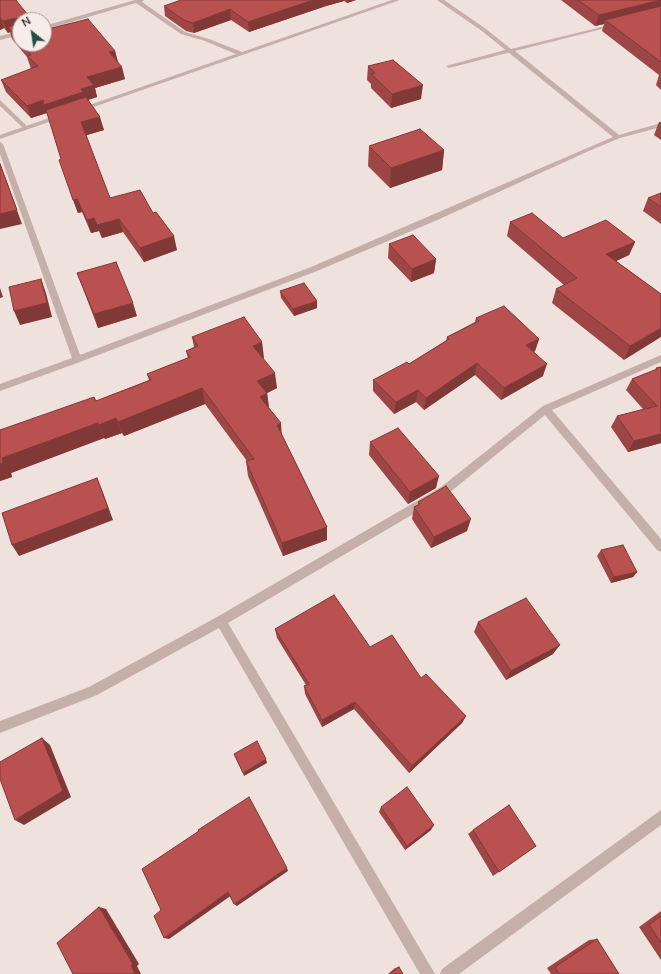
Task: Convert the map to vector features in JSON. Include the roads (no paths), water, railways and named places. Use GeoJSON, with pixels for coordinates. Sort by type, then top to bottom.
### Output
{"type":"FeatureCollection","features":[{"type":"Feature","properties":{"kind":"street"},"geometry":{"type":"LineString","coordinates":[[0,137],[396,0]]}},
{"type":"Feature","properties":{"kind":"street"},"geometry":{"type":"LineString","coordinates":[[440,0],[484,30],[618,137]]}},
{"type":"Feature","properties":{"kind":"street"},"geometry":{"type":"LineString","coordinates":[[52,26],[139,1],[183,33],[207,40],[242,54]]}},
{"type":"Feature","properties":{"kind":"street"},"geometry":{"type":"LineString","coordinates":[[449,66],[623,22]]}},
{"type":"Feature","properties":{"kind":"street"},"geometry":{"type":"LineString","coordinates":[[0,38],[12,36]]}},
{"type":"Feature","properties":{"kind":"street"},"geometry":{"type":"LineString","coordinates":[[0,102],[26,128]]}},
{"type":"Feature","properties":{"kind":"street"},"geometry":{"type":"LineString","coordinates":[[0,388],[314,269],[618,137],[661,125]]}},
{"type":"Feature","properties":{"kind":"street"},"geometry":{"type":"LineString","coordinates":[[0,144],[77,360]]}},
{"type":"Feature","properties":{"kind":"street"},"geometry":{"type":"LineString","coordinates":[[0,727],[93,691],[221,621],[445,490],[546,409],[661,358]]}},
{"type":"Feature","properties":{"kind":"street"},"geometry":{"type":"LineString","coordinates":[[546,409],[657,535],[661,547]]}},
{"type":"Feature","properties":{"kind":"street"},"geometry":{"type":"LineString","coordinates":[[221,621],[428,974]]}},
{"type":"Feature","properties":{"kind":"street"},"geometry":{"type":"LineString","coordinates":[[448,974],[661,818]]}}]}
